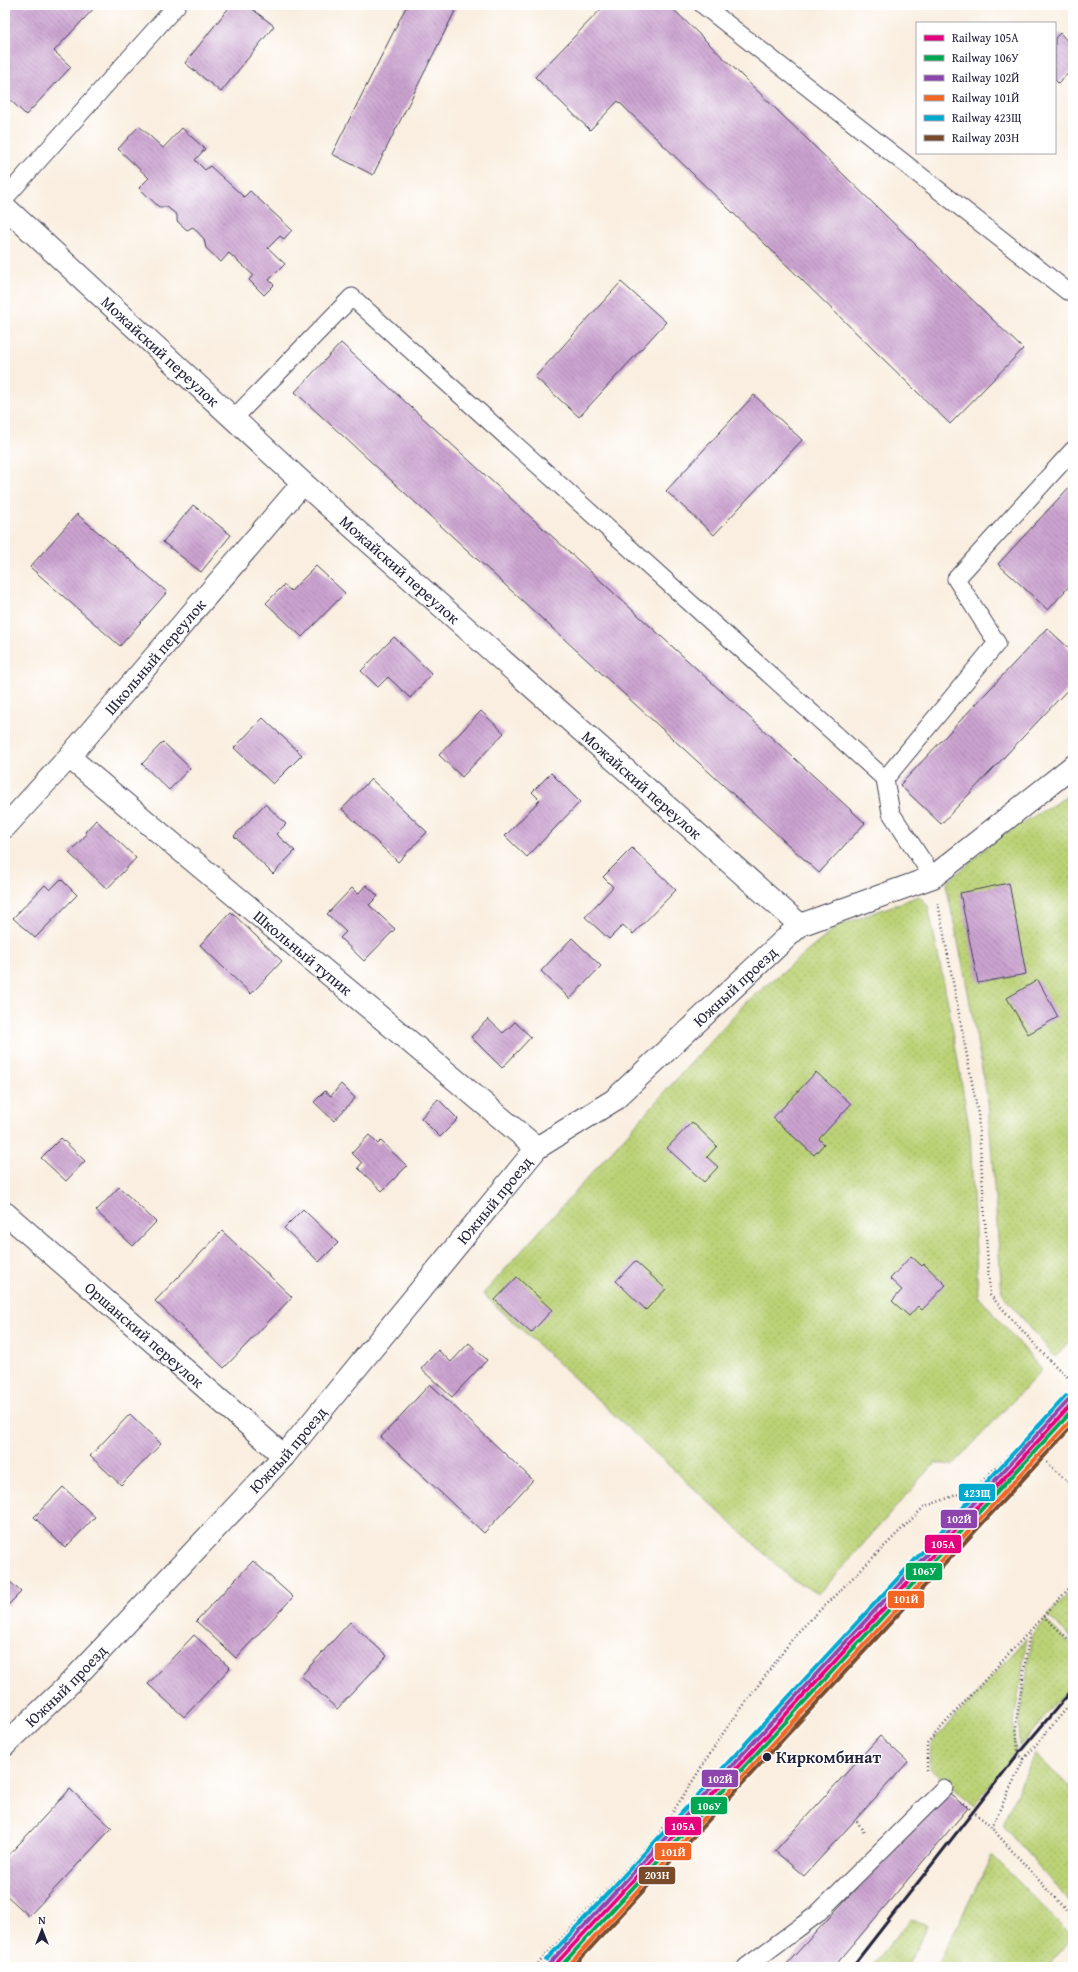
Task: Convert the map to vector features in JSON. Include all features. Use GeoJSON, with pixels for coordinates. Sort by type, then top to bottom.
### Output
{"type":"FeatureCollection","features":[{"type":"Feature","properties":{"kind":"street","name":"Можайский переулок"},"geometry":{"type":"LineString","coordinates":[[5,207],[302,483],[800,925]]}},
{"type":"Feature","properties":{"kind":"street","name":"Школьный переулок"},"geometry":{"type":"LineString","coordinates":[[5,827],[69,757],[302,483]]}},
{"type":"Feature","properties":{"kind":"street","name":"Школьный тупик"},"geometry":{"type":"LineString","coordinates":[[69,757],[537,1148]]}},
{"type":"Feature","properties":{"kind":"street","name":"Южный проезд"},"geometry":{"type":"LineString","coordinates":[[5,1745],[69,1684],[284,1456],[537,1148],[614,1100],[800,925],[934,877],[1073,766]]}},
{"type":"Feature","properties":{"kind":"street","name":"Оршанский переулок"},"geometry":{"type":"LineString","coordinates":[[5,1213],[284,1456]]}},
{"type":"Feature","properties":{"kind":"lane"},"geometry":{"type":"LineString","coordinates":[[5,198],[178,5]]}},
{"type":"Feature","properties":{"kind":"lane"},"geometry":{"type":"LineString","coordinates":[[703,5],[1071,293]]}},
{"type":"Feature","properties":{"kind":"lane"},"geometry":{"type":"LineString","coordinates":[[233,419],[352,297],[885,779],[891,813],[934,877]]}},
{"type":"Feature","properties":{"kind":"lane"},"geometry":{"type":"LineString","coordinates":[[885,779],[997,643],[956,579],[1073,450]]}},
{"type":"Feature","properties":{"kind":"lane"},"geometry":{"type":"LineString","coordinates":[[746,1967],[816,1915],[944,1788]]}},
{"type":"Feature","properties":{"kind":"path"},"geometry":{"type":"LineString","coordinates":[[934,877],[978,1114],[990,1295],[1049,1360],[1073,1382]]}},
{"type":"Feature","properties":{"kind":"path"},"geometry":{"type":"LineString","coordinates":[[535,1967],[658,1835],[724,1732],[796,1634],[924,1507],[975,1488],[1073,1392]]}},
{"type":"Feature","properties":{"kind":"path"},"geometry":{"type":"LineString","coordinates":[[1022,1443],[1032,1448],[1073,1487]]}},
{"type":"Feature","properties":{"kind":"path"},"geometry":{"type":"LineString","coordinates":[[922,1777],[927,1772],[927,1743],[1073,1584]]}},
{"type":"Feature","properties":{"kind":"path"},"geometry":{"type":"LineString","coordinates":[[1043,1616],[1073,1642]]}},
{"type":"Feature","properties":{"kind":"path"},"geometry":{"type":"LineString","coordinates":[[1024,1759],[1018,1754],[1016,1723],[1030,1630]]}},
{"type":"Feature","properties":{"kind":"path"},"geometry":{"type":"LineString","coordinates":[[1073,1701],[1024,1759],[991,1828],[1073,1918]]}},
{"type":"Feature","properties":{"kind":"path"},"geometry":{"type":"LineString","coordinates":[[857,1820],[865,1833]]}},
{"type":"Feature","properties":{"kind":"green space"},"geometry":{"type":"Polygon","coordinates":[[[1073,793],[1073,1337],[1055,1357],[1002,1294],[988,1102],[966,981],[946,884],[997,838],[1073,793]]]}},
{"type":"Feature","properties":{"kind":"green space"},"geometry":{"type":"Polygon","coordinates":[[[919,896],[928,906],[949,1008],[970,1133],[978,1296],[1042,1370],[953,1465],[935,1463],[819,1594],[793,1580],[483,1294],[745,1003],[838,926],[919,896]]]}},
{"type":"Feature","properties":{"kind":"green space"},"geometry":{"type":"Polygon","coordinates":[[[1073,1588],[1073,1639],[1048,1616],[1073,1588]]]}},
{"type":"Feature","properties":{"kind":"green space"},"geometry":{"type":"Polygon","coordinates":[[[1045,1620],[1073,1646],[1073,1683],[1020,1747],[1019,1723],[1033,1633],[1045,1620]]]}},
{"type":"Feature","properties":{"kind":"green space"},"geometry":{"type":"Polygon","coordinates":[[[1027,1638],[1014,1723],[1016,1751],[974,1806],[930,1769],[931,1744],[1027,1638]]]}},
{"type":"Feature","properties":{"kind":"green space"},"geometry":{"type":"Polygon","coordinates":[[[1035,1754],[1073,1790],[1073,1905],[1002,1825],[1035,1754]]]}},
{"type":"Feature","properties":{"kind":"green space"},"geometry":{"type":"Polygon","coordinates":[[[992,1855],[1073,1937],[1047,1967],[937,1967],[992,1855]]]}},
{"type":"Feature","properties":{"kind":"green space"},"geometry":{"type":"Polygon","coordinates":[[[911,1919],[928,1925],[907,1967],[871,1967],[911,1919]]]}},
{"type":"Feature","properties":{"kind":"building"},"geometry":{"type":"Polygon","coordinates":[[[11,5],[97,5],[54,51],[71,67],[26,115],[5,95],[5,11],[11,5]]]}},
{"type":"Feature","properties":{"kind":"building"},"geometry":{"type":"Polygon","coordinates":[[[231,5],[247,5],[274,26],[221,92],[185,63],[231,5]]]}},
{"type":"Feature","properties":{"kind":"building"},"geometry":{"type":"Polygon","coordinates":[[[407,5],[458,5],[373,175],[332,154],[407,5]]]}},
{"type":"Feature","properties":{"kind":"building"},"geometry":{"type":"Polygon","coordinates":[[[605,5],[669,5],[1023,349],[950,424],[618,101],[590,130],[535,77],[605,5]]]}},
{"type":"Feature","properties":{"kind":"building"},"geometry":{"type":"Polygon","coordinates":[[[1060,33],[1073,47],[1073,69],[1058,83],[1056,81],[1056,37],[1060,33]]]}},
{"type":"Feature","properties":{"kind":"building"},"geometry":{"type":"Polygon","coordinates":[[[139,126],[163,148],[182,128],[205,149],[195,160],[205,170],[210,166],[244,197],[250,191],[292,230],[284,239],[280,236],[268,248],[285,264],[269,280],[274,285],[264,295],[249,280],[253,275],[229,253],[221,262],[206,248],[204,239],[193,227],[187,230],[177,221],[177,215],[167,207],[159,207],[139,188],[149,178],[118,149],[139,126]]]}},
{"type":"Feature","properties":{"kind":"building"},"geometry":{"type":"Polygon","coordinates":[[[621,282],[666,322],[579,417],[535,377],[621,282]]]}},
{"type":"Feature","properties":{"kind":"building"},"geometry":{"type":"Polygon","coordinates":[[[341,343],[865,823],[819,873],[295,392],[341,343]]]}},
{"type":"Feature","properties":{"kind":"building"},"geometry":{"type":"Polygon","coordinates":[[[754,395],[802,440],[714,535],[666,491],[754,395]]]}},
{"type":"Feature","properties":{"kind":"building"},"geometry":{"type":"Polygon","coordinates":[[[1073,483],[1073,582],[1048,610],[998,564],[1073,483]]]}},
{"type":"Feature","properties":{"kind":"building"},"geometry":{"type":"Polygon","coordinates":[[[193,505],[231,535],[201,572],[163,542],[193,505]]]}},
{"type":"Feature","properties":{"kind":"building"},"geometry":{"type":"Polygon","coordinates":[[[77,514],[167,592],[120,646],[30,567],[77,514]]]}},
{"type":"Feature","properties":{"kind":"building"},"geometry":{"type":"Polygon","coordinates":[[[316,566],[345,593],[302,637],[266,603],[284,585],[291,591],[316,566]]]}},
{"type":"Feature","properties":{"kind":"building"},"geometry":{"type":"Polygon","coordinates":[[[1047,628],[1073,652],[1073,684],[941,824],[900,785],[1047,628]]]}},
{"type":"Feature","properties":{"kind":"building"},"geometry":{"type":"Polygon","coordinates":[[[394,637],[432,674],[410,698],[388,677],[378,687],[361,671],[394,637]]]}},
{"type":"Feature","properties":{"kind":"building"},"geometry":{"type":"Polygon","coordinates":[[[481,711],[504,733],[462,777],[439,755],[481,711]]]}},
{"type":"Feature","properties":{"kind":"building"},"geometry":{"type":"Polygon","coordinates":[[[263,718],[302,755],[273,784],[234,748],[263,718]]]}},
{"type":"Feature","properties":{"kind":"building"},"geometry":{"type":"Polygon","coordinates":[[[163,742],[190,768],[169,790],[142,764],[163,742]]]}},
{"type":"Feature","properties":{"kind":"building"},"geometry":{"type":"Polygon","coordinates":[[[551,773],[580,802],[527,857],[505,836],[540,800],[532,792],[551,773]]]}},
{"type":"Feature","properties":{"kind":"building"},"geometry":{"type":"Polygon","coordinates":[[[371,779],[427,832],[398,862],[342,809],[371,779]]]}},
{"type":"Feature","properties":{"kind":"building"},"geometry":{"type":"Polygon","coordinates":[[[265,804],[286,824],[276,834],[295,851],[273,874],[234,836],[265,804]]]}},
{"type":"Feature","properties":{"kind":"building"},"geometry":{"type":"Polygon","coordinates":[[[96,820],[136,858],[107,889],[69,853],[87,834],[85,832],[96,820]]]}},
{"type":"Feature","properties":{"kind":"building"},"geometry":{"type":"Polygon","coordinates":[[[632,848],[676,890],[633,934],[623,925],[609,939],[585,917],[613,887],[603,877],[632,848]]]}},
{"type":"Feature","properties":{"kind":"building"},"geometry":{"type":"Polygon","coordinates":[[[61,879],[77,895],[35,938],[13,918],[45,885],[50,890],[61,879]]]}},
{"type":"Feature","properties":{"kind":"building"},"geometry":{"type":"Polygon","coordinates":[[[1009,883],[1026,974],[978,983],[960,893],[1009,883]]]}},
{"type":"Feature","properties":{"kind":"building"},"geometry":{"type":"Polygon","coordinates":[[[366,885],[378,896],[369,905],[395,929],[364,961],[340,938],[346,932],[327,914],[352,888],[358,894],[366,885]]]}},
{"type":"Feature","properties":{"kind":"building"},"geometry":{"type":"Polygon","coordinates":[[[231,912],[282,961],[251,994],[200,945],[231,912]]]}},
{"type":"Feature","properties":{"kind":"building"},"geometry":{"type":"Polygon","coordinates":[[[572,938],[601,966],[570,999],[541,971],[572,938]]]}},
{"type":"Feature","properties":{"kind":"building"},"geometry":{"type":"Polygon","coordinates":[[[1038,980],[1058,1017],[1028,1034],[1007,998],[1038,980]]]}},
{"type":"Feature","properties":{"kind":"building"},"geometry":{"type":"Polygon","coordinates":[[[488,1019],[503,1033],[515,1022],[531,1037],[502,1068],[471,1037],[488,1019]]]}},
{"type":"Feature","properties":{"kind":"building"},"geometry":{"type":"Polygon","coordinates":[[[816,1072],[851,1104],[819,1139],[824,1144],[814,1155],[773,1118],[816,1072]]]}},
{"type":"Feature","properties":{"kind":"building"},"geometry":{"type":"Polygon","coordinates":[[[341,1084],[355,1098],[334,1121],[314,1102],[325,1091],[331,1096],[341,1084]]]}},
{"type":"Feature","properties":{"kind":"building"},"geometry":{"type":"Polygon","coordinates":[[[438,1099],[458,1119],[440,1137],[421,1118],[438,1099]]]}},
{"type":"Feature","properties":{"kind":"building"},"geometry":{"type":"Polygon","coordinates":[[[692,1122],[717,1146],[707,1157],[718,1167],[704,1182],[667,1148],[692,1122]]]}},
{"type":"Feature","properties":{"kind":"building"},"geometry":{"type":"Polygon","coordinates":[[[369,1135],[378,1144],[381,1141],[407,1166],[382,1191],[358,1168],[362,1163],[352,1153],[369,1135]]]}},
{"type":"Feature","properties":{"kind":"building"},"geometry":{"type":"Polygon","coordinates":[[[61,1138],[85,1161],[66,1181],[41,1158],[61,1138]]]}},
{"type":"Feature","properties":{"kind":"building"},"geometry":{"type":"Polygon","coordinates":[[[119,1187],[156,1222],[133,1246],[96,1211],[119,1187]]]}},
{"type":"Feature","properties":{"kind":"building"},"geometry":{"type":"Polygon","coordinates":[[[303,1209],[338,1243],[319,1262],[284,1228],[303,1209]]]}},
{"type":"Feature","properties":{"kind":"building"},"geometry":{"type":"Polygon","coordinates":[[[222,1231],[292,1297],[224,1368],[155,1301],[222,1231]]]}},
{"type":"Feature","properties":{"kind":"building"},"geometry":{"type":"Polygon","coordinates":[[[911,1256],[922,1266],[924,1264],[946,1285],[922,1310],[918,1306],[909,1316],[892,1301],[902,1290],[890,1279],[911,1256]]]}},
{"type":"Feature","properties":{"kind":"building"},"geometry":{"type":"Polygon","coordinates":[[[635,1261],[666,1289],[646,1310],[616,1281],[635,1261]]]}},
{"type":"Feature","properties":{"kind":"building"},"geometry":{"type":"Polygon","coordinates":[[[517,1277],[552,1310],[531,1333],[495,1300],[517,1277]]]}},
{"type":"Feature","properties":{"kind":"building"},"geometry":{"type":"Polygon","coordinates":[[[469,1343],[487,1360],[452,1397],[421,1369],[438,1350],[451,1362],[469,1343]]]}},
{"type":"Feature","properties":{"kind":"building"},"geometry":{"type":"Polygon","coordinates":[[[430,1384],[533,1480],[484,1533],[381,1437],[430,1384]]]}},
{"type":"Feature","properties":{"kind":"building"},"geometry":{"type":"Polygon","coordinates":[[[130,1414],[161,1444],[121,1485],[90,1456],[130,1414]]]}},
{"type":"Feature","properties":{"kind":"building"},"geometry":{"type":"Polygon","coordinates":[[[63,1487],[95,1517],[65,1548],[34,1517],[63,1487]]]}},
{"type":"Feature","properties":{"kind":"building"},"geometry":{"type":"Polygon","coordinates":[[[253,1561],[293,1597],[236,1658],[196,1621],[253,1561]]]}},
{"type":"Feature","properties":{"kind":"building"},"geometry":{"type":"Polygon","coordinates":[[[5,1577],[21,1592],[7,1606],[5,1604],[5,1577]]]}},
{"type":"Feature","properties":{"kind":"building"},"geometry":{"type":"Polygon","coordinates":[[[350,1622],[387,1656],[337,1709],[301,1676],[350,1622]]]}},
{"type":"Feature","properties":{"kind":"building"},"geometry":{"type":"Polygon","coordinates":[[[194,1635],[230,1668],[184,1717],[148,1684],[194,1635]]]}},
{"type":"Feature","properties":{"kind":"building"},"geometry":{"type":"Polygon","coordinates":[[[880,1736],[908,1762],[804,1876],[775,1851],[880,1736]]]}},
{"type":"Feature","properties":{"kind":"building"},"geometry":{"type":"Polygon","coordinates":[[[70,1789],[112,1828],[29,1916],[5,1894],[5,1859],[70,1789]]]}},
{"type":"Feature","properties":{"kind":"building"},"geometry":{"type":"Polygon","coordinates":[[[945,1791],[968,1808],[834,1967],[784,1967],[945,1791]]]}},
{"type":"Feature","properties":{"kind":"railway"},"geometry":{"type":"LineString","coordinates":[[852,1967],[1018,1754],[1073,1689]]}},
{"type":"Feature","properties":{"kind":"rail line","name":"423Щ"},"geometry":{"type":"LineString","coordinates":[[546,1960],[1066,1396]]}},
{"type":"Feature","properties":{"kind":"rail line","name":"102Й"},"geometry":{"type":"LineString","coordinates":[[549,1964],[1069,1400]]}},
{"type":"Feature","properties":{"kind":"rail line","name":"105А"},"geometry":{"type":"LineString","coordinates":[[553,1967],[1073,1403]]}},
{"type":"Feature","properties":{"kind":"rail line","name":"106У"},"geometry":{"type":"LineString","coordinates":[[560,1967],[1073,1410]]}},
{"type":"Feature","properties":{"kind":"rail line","name":"101Й"},"geometry":{"type":"LineString","coordinates":[[567,1967],[1073,1418]]}},
{"type":"Feature","properties":{"kind":"rail line","name":"203Н"},"geometry":{"type":"LineString","coordinates":[[573,1967],[1073,1425]]}},
{"type":"Feature","properties":{"kind":"place","name":"Киркомбинат"},"geometry":{"type":"Point","coordinates":[767,1757]}}]}
